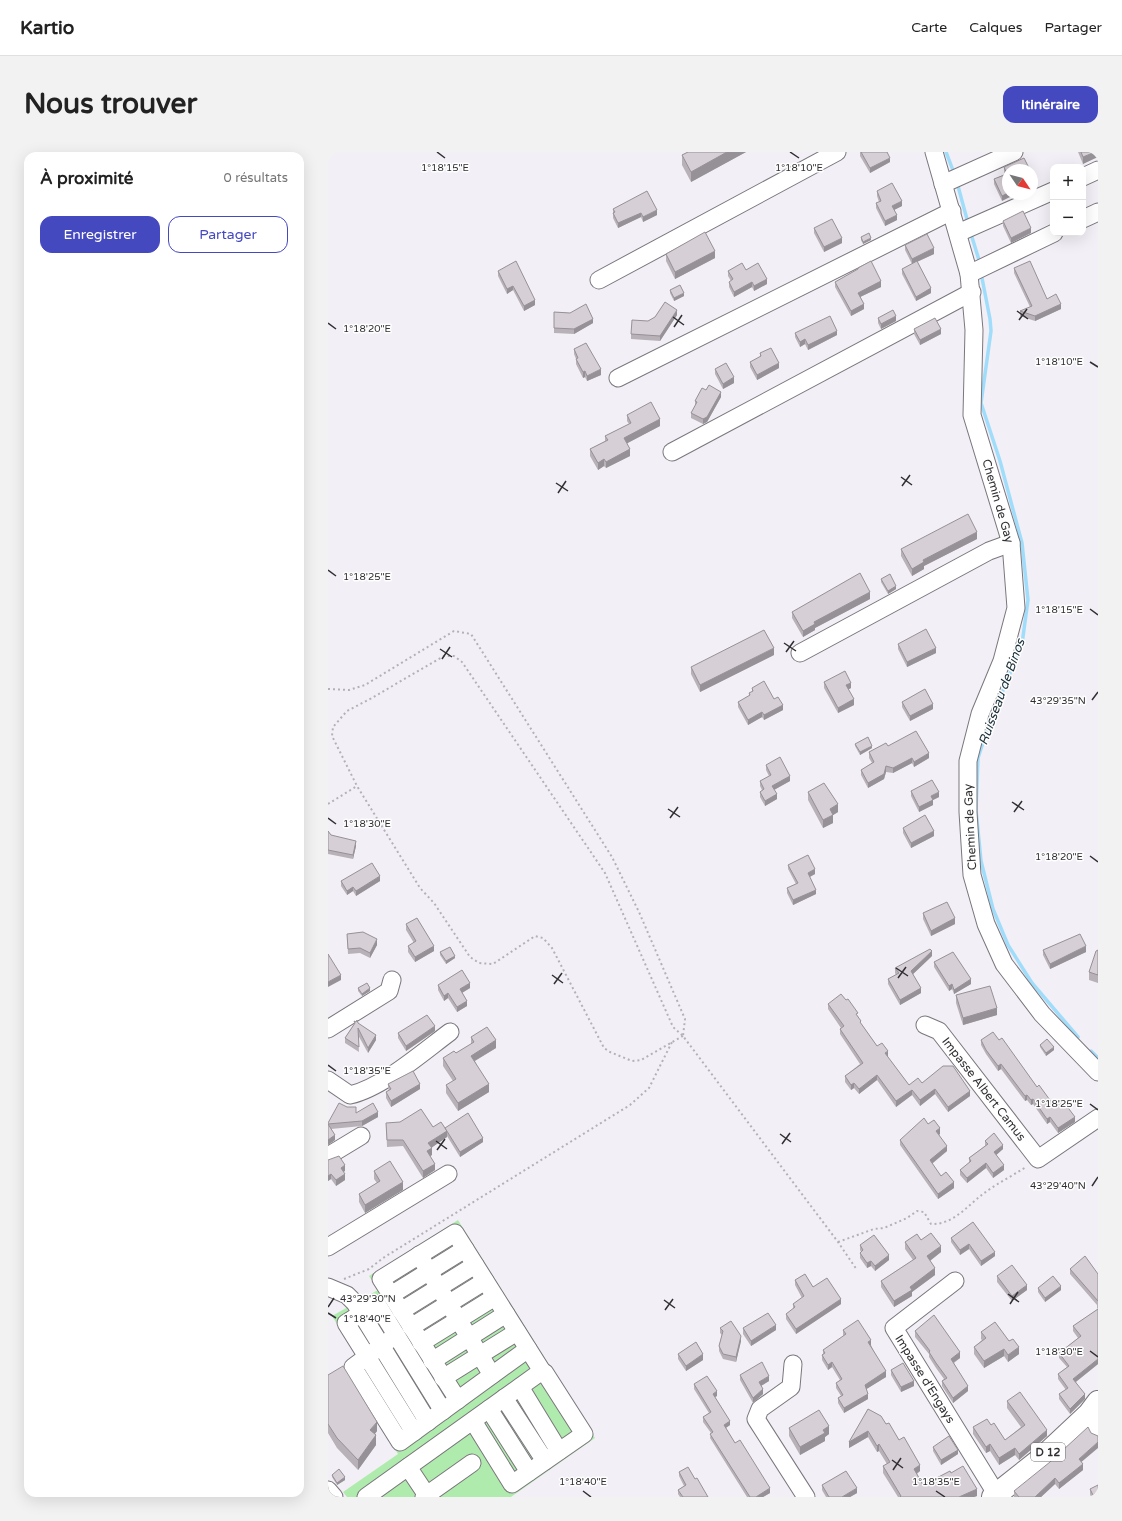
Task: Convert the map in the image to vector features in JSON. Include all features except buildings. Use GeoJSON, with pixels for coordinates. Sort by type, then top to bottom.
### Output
{"type":"FeatureCollection","features":[{"type":"Feature","properties":{"kind":"main road","name":"D 12"},"geometry":{"type":"LineString","coordinates":[[995,1496],[1095,1416]]}},
{"type":"Feature","properties":{"kind":"street"},"geometry":{"type":"LineString","coordinates":[[599,280],[837,152]]}},
{"type":"Feature","properties":{"kind":"street","name":"Chemin de Gay"},"geometry":{"type":"LineString","coordinates":[[934,152],[969,274],[972,292],[974,330],[972,415],[1011,543],[1016,608],[1002,661],[980,714],[968,761],[968,812],[972,875],[986,924],[1004,964],[1042,1014],[1098,1072]]}},
{"type":"Feature","properties":{"kind":"street"},"geometry":{"type":"LineString","coordinates":[[943,184],[1014,152]]}},
{"type":"Feature","properties":{"kind":"street"},"geometry":{"type":"LineString","coordinates":[[1086,176],[1098,170]]}},
{"type":"Feature","properties":{"kind":"street"},"geometry":{"type":"LineString","coordinates":[[958,233],[1050,192]]}},
{"type":"Feature","properties":{"kind":"street"},"geometry":{"type":"LineString","coordinates":[[618,378],[952,211]]}},
{"type":"Feature","properties":{"kind":"street"},"geometry":{"type":"LineString","coordinates":[[1086,218],[1098,212]]}},
{"type":"Feature","properties":{"kind":"street"},"geometry":{"type":"LineString","coordinates":[[969,274],[1050,235]]}},
{"type":"Feature","properties":{"kind":"street"},"geometry":{"type":"LineString","coordinates":[[672,452],[972,292]]}},
{"type":"Feature","properties":{"kind":"street"},"geometry":{"type":"LineString","coordinates":[[800,653],[989,551],[1011,543]]}},
{"type":"Feature","properties":{"kind":"street"},"geometry":{"type":"LineString","coordinates":[[328,1029],[388,991],[392,980]]}},
{"type":"Feature","properties":{"kind":"street","name":"Impasse Albert Camus"},"geometry":{"type":"LineString","coordinates":[[925,1025],[939,1031],[1038,1159]]}},
{"type":"Feature","properties":{"kind":"street"},"geometry":{"type":"LineString","coordinates":[[328,1080],[350,1095],[357,1094],[386,1078],[450,1032]]}},
{"type":"Feature","properties":{"kind":"street"},"geometry":{"type":"LineString","coordinates":[[1038,1159],[1098,1118]]}},
{"type":"Feature","properties":{"kind":"street"},"geometry":{"type":"LineString","coordinates":[[328,1156],[361,1136]]}},
{"type":"Feature","properties":{"kind":"street"},"geometry":{"type":"LineString","coordinates":[[328,1248],[448,1174]]}},
{"type":"Feature","properties":{"kind":"street"},"geometry":{"type":"LineString","coordinates":[[458,1400],[381,1279],[455,1233],[528,1349],[538,1374],[575,1441],[512,1484],[473,1421]]}},
{"type":"Feature","properties":{"kind":"street"},"geometry":{"type":"LineString","coordinates":[[391,1295],[465,1249]]}},
{"type":"Feature","properties":{"kind":"street"},"geometry":{"type":"LineString","coordinates":[[419,1256],[492,1375]]}},
{"type":"Feature","properties":{"kind":"street"},"geometry":{"type":"LineString","coordinates":[[401,1311],[475,1265]]}},
{"type":"Feature","properties":{"kind":"street"},"geometry":{"type":"LineString","coordinates":[[411,1327],[485,1281]]}},
{"type":"Feature","properties":{"kind":"street","name":"Impasse d'Engays"},"geometry":{"type":"LineString","coordinates":[[955,1281],[894,1328],[995,1496]]}},
{"type":"Feature","properties":{"kind":"street"},"geometry":{"type":"LineString","coordinates":[[335,1283],[347,1295],[361,1313],[428,1422]]}},
{"type":"Feature","properties":{"kind":"street"},"geometry":{"type":"LineString","coordinates":[[421,1343],[495,1297]]}},
{"type":"Feature","properties":{"kind":"street"},"geometry":{"type":"LineString","coordinates":[[414,1432],[346,1323],[376,1304],[443,1411]]}},
{"type":"Feature","properties":{"kind":"street"},"geometry":{"type":"LineString","coordinates":[[432,1361],[506,1314]]}},
{"type":"Feature","properties":{"kind":"street"},"geometry":{"type":"LineString","coordinates":[[443,1378],[517,1332]]}},
{"type":"Feature","properties":{"kind":"street"},"geometry":{"type":"LineString","coordinates":[[396,1335],[353,1367],[400,1442],[528,1349]]}},
{"type":"Feature","properties":{"kind":"street"},"geometry":{"type":"LineString","coordinates":[[792,1364],[791,1388],[760,1409],[756,1419],[806,1497]]}},
{"type":"Feature","properties":{"kind":"street"},"geometry":{"type":"LineString","coordinates":[[366,1497],[538,1374]]}},
{"type":"Feature","properties":{"kind":"street"},"geometry":{"type":"LineString","coordinates":[[376,1403],[421,1376]]}},
{"type":"Feature","properties":{"kind":"street"},"geometry":{"type":"LineString","coordinates":[[520,1387],[560,1451]]}},
{"type":"Feature","properties":{"kind":"street"},"geometry":{"type":"LineString","coordinates":[[504,1398],[545,1461]]}},
{"type":"Feature","properties":{"kind":"street"},"geometry":{"type":"LineString","coordinates":[[489,1409],[529,1472]]}},
{"type":"Feature","properties":{"kind":"street"},"geometry":{"type":"LineString","coordinates":[[408,1467],[427,1496],[472,1463]]}},
{"type":"Feature","properties":{"kind":"street"},"geometry":{"type":"LineString","coordinates":[[328,1490],[334,1497]]}},
{"type":"Feature","properties":{"kind":"path"},"geometry":{"type":"LineString","coordinates":[[328,688],[349,690],[365,685],[454,630],[471,634],[612,857],[639,912],[685,1019],[683,1036]]}},
{"type":"Feature","properties":{"kind":"path"},"geometry":{"type":"LineString","coordinates":[[683,1036],[641,1060],[632,1061],[604,1048],[552,948],[543,938],[535,936],[493,964],[479,964],[470,957],[434,903],[420,888],[357,786],[332,736],[333,727],[347,711],[444,656],[454,656],[462,662],[605,873],[673,1027],[683,1036],[838,1242],[856,1270]]}},
{"type":"Feature","properties":{"kind":"path"},"geometry":{"type":"LineString","coordinates":[[328,804],[357,786]]}},
{"type":"Feature","properties":{"kind":"path"},"geometry":{"type":"LineString","coordinates":[[335,1283],[369,1269],[382,1258],[630,1105],[648,1088],[673,1041]]}},
{"type":"Feature","properties":{"kind":"path"},"geometry":{"type":"LineString","coordinates":[[838,1242],[874,1229],[884,1228],[907,1218],[917,1211],[924,1212],[931,1224],[939,1224],[958,1215],[984,1193],[1038,1159]]}},
{"type":"Feature","properties":{"kind":"green space"},"geometry":{"type":"Polygon","coordinates":[[[458,1220],[595,1438],[511,1497],[347,1497],[343,1492],[398,1454],[343,1367],[358,1358],[332,1316],[378,1290],[369,1276],[458,1220]]]}},
{"type":"Feature","properties":{"kind":"waterway","name":"Ruisseau de Binos"},"geometry":{"type":"LineString","coordinates":[[946,152],[954,173]]}},
{"type":"Feature","properties":{"kind":"waterway","name":"Ruisseau de Binos"},"geometry":{"type":"LineString","coordinates":[[958,186],[968,223]]}},
{"type":"Feature","properties":{"kind":"waterway","name":"Ruisseau de Binos"},"geometry":{"type":"LineString","coordinates":[[971,234],[979,260]]}},
{"type":"Feature","properties":{"kind":"waterway","name":"Ruisseau de Binos"},"geometry":{"type":"LineString","coordinates":[[982,278],[991,331],[981,403],[1000,461],[1022,543],[1028,600],[1022,644],[988,727],[978,758],[976,810],[981,861],[993,909],[1008,945],[1032,983],[1078,1037]]}},
{"type":"Feature","properties":{"kind":"waterway","name":"Ruisseau de Binos"},"geometry":{"type":"LineString","coordinates":[[1091,1051],[1098,1058]]}}]}
